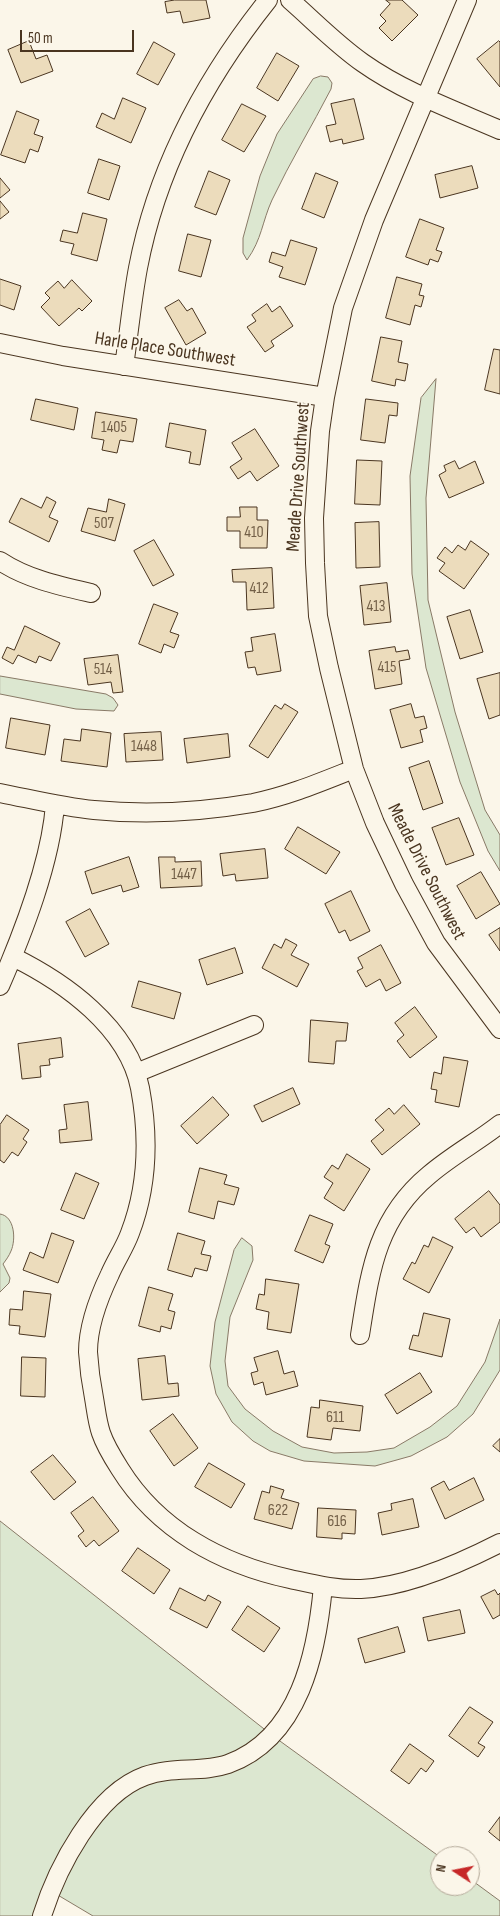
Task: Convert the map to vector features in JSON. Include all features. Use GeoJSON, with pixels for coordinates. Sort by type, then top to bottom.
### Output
{"type":"FeatureCollection","features":[{"type":"Feature","properties":{"kind":"street"},"geometry":{"type":"LineString","coordinates":[[124,366],[138,268],[147,228],[162,182],[179,140],[199,100],[220,65],[268,0]]}},
{"type":"Feature","properties":{"kind":"street"},"geometry":{"type":"LineString","coordinates":[[290,0],[336,42],[391,81],[500,130]]}},
{"type":"Feature","properties":{"kind":"street","name":"Meade Drive Southwest"},"geometry":{"type":"LineString","coordinates":[[467,0],[374,220],[343,308],[320,431],[314,518],[318,616],[354,769],[375,823],[404,884],[436,943],[500,1029]]}},
{"type":"Feature","properties":{"kind":"street","name":"Harle Place Southwest"},"geometry":{"type":"LineString","coordinates":[[0,343],[124,366],[325,397]]}},
{"type":"Feature","properties":{"kind":"street"},"geometry":{"type":"LineString","coordinates":[[0,561],[32,578],[92,593]]}},
{"type":"Feature","properties":{"kind":"street"},"geometry":{"type":"LineString","coordinates":[[0,793],[55,804],[103,810],[152,812],[202,810],[254,802],[298,790],[354,769]]}},
{"type":"Feature","properties":{"kind":"street"},"geometry":{"type":"LineString","coordinates":[[0,986],[33,900],[54,818],[55,804]]}},
{"type":"Feature","properties":{"kind":"street"},"geometry":{"type":"LineString","coordinates":[[13,956],[42,971],[78,997],[107,1026],[123,1048],[136,1073],[146,1131],[142,1193],[130,1234],[110,1273],[100,1300],[88,1350],[90,1378],[101,1434],[131,1486],[162,1520],[225,1558],[251,1568],[323,1586],[359,1589],[401,1582],[446,1568],[500,1543]]}},
{"type":"Feature","properties":{"kind":"street"},"geometry":{"type":"LineString","coordinates":[[136,1073],[254,1025]]}},
{"type":"Feature","properties":{"kind":"street"},"geometry":{"type":"LineString","coordinates":[[360,1335],[371,1268],[384,1232],[396,1210],[426,1177],[500,1124]]}},
{"type":"Feature","properties":{"kind":"street"},"geometry":{"type":"LineString","coordinates":[[42,1916],[61,1869],[82,1834],[109,1799],[145,1776],[228,1764],[247,1754],[278,1727],[292,1707],[303,1684],[314,1651],[323,1586]]}},
{"type":"Feature","properties":{"kind":"green space"},"geometry":{"type":"Polygon","coordinates":[[[321,76],[328,77],[332,83],[331,89],[279,186],[256,245],[247,260],[243,253],[243,238],[260,176],[277,134],[313,79],[321,76]]]}},
{"type":"Feature","properties":{"kind":"green space"},"geometry":{"type":"Polygon","coordinates":[[[436,379],[426,498],[428,600],[455,712],[485,810],[500,835],[500,871],[488,851],[460,782],[426,668],[412,574],[410,476],[421,398],[436,379]]]}},
{"type":"Feature","properties":{"kind":"green space"},"geometry":{"type":"Polygon","coordinates":[[[0,676],[106,694],[113,698],[118,705],[114,711],[76,709],[0,694],[0,676]]]}},
{"type":"Feature","properties":{"kind":"green space"},"geometry":{"type":"Polygon","coordinates":[[[0,1214],[9,1219],[13,1229],[14,1241],[11,1251],[3,1264],[10,1278],[9,1283],[0,1292],[0,1214]]]}},
{"type":"Feature","properties":{"kind":"green space"},"geometry":{"type":"Polygon","coordinates":[[[242,1238],[252,1246],[253,1260],[230,1317],[225,1361],[228,1386],[245,1409],[273,1431],[302,1447],[334,1453],[367,1452],[394,1448],[430,1427],[457,1406],[485,1362],[500,1319],[500,1370],[473,1414],[447,1437],[411,1456],[375,1466],[304,1461],[270,1451],[253,1441],[232,1422],[216,1394],[210,1366],[215,1322],[234,1250],[242,1238]]]}},
{"type":"Feature","properties":{"kind":"green space"},"geometry":{"type":"Polygon","coordinates":[[[0,1521],[273,1736],[430,1850],[430,1896],[480,1896],[480,1886],[500,1901],[500,1916],[93,1916],[51,1891],[42,1916],[0,1916],[0,1521]]]}},
{"type":"Feature","properties":{"kind":"building"},"geometry":{"type":"Polygon","coordinates":[[[175,0],[206,0],[210,18],[183,23],[180,11],[167,13],[165,2],[175,0]]]}},
{"type":"Feature","properties":{"kind":"building"},"geometry":{"type":"Polygon","coordinates":[[[386,0],[402,0],[418,15],[392,41],[379,28],[386,21],[380,15],[390,4],[386,0]]]}},
{"type":"Feature","properties":{"kind":"building"},"geometry":{"type":"Polygon","coordinates":[[[29,41],[36,59],[47,55],[53,71],[21,83],[8,50],[29,41]]]}},
{"type":"Feature","properties":{"kind":"building"},"geometry":{"type":"Polygon","coordinates":[[[154,42],[175,54],[158,85],[137,74],[154,42]]]}},
{"type":"Feature","properties":{"kind":"building"},"geometry":{"type":"Polygon","coordinates":[[[500,42],[500,87],[477,59],[500,42]]]}},
{"type":"Feature","properties":{"kind":"building"},"geometry":{"type":"Polygon","coordinates":[[[277,53],[299,66],[278,101],[257,88],[277,53]]]}},
{"type":"Feature","properties":{"kind":"building"},"geometry":{"type":"Polygon","coordinates":[[[123,98],[146,108],[131,143],[96,127],[102,113],[114,119],[123,98]]]}},
{"type":"Feature","properties":{"kind":"building"},"geometry":{"type":"Polygon","coordinates":[[[354,99],[364,139],[343,144],[342,139],[330,142],[326,126],[336,124],[331,104],[354,99]]]}},
{"type":"Feature","properties":{"kind":"building"},"geometry":{"type":"Polygon","coordinates":[[[242,104],[266,116],[244,152],[222,140],[242,104]]]}},
{"type":"Feature","properties":{"kind":"building"},"geometry":{"type":"Polygon","coordinates":[[[17,111],[39,120],[34,134],[43,137],[38,152],[30,149],[25,163],[1,155],[17,111]]]}},
{"type":"Feature","properties":{"kind":"building"},"geometry":{"type":"Polygon","coordinates":[[[99,159],[120,166],[109,200],[88,193],[99,159]]]}},
{"type":"Feature","properties":{"kind":"building"},"geometry":{"type":"Polygon","coordinates":[[[472,166],[478,188],[440,198],[435,175],[472,166]]]}},
{"type":"Feature","properties":{"kind":"building"},"geometry":{"type":"Polygon","coordinates":[[[209,171],[230,180],[216,215],[195,207],[209,171]]]}},
{"type":"Feature","properties":{"kind":"building"},"geometry":{"type":"Polygon","coordinates":[[[316,173],[338,182],[324,218],[302,209],[316,173]]]}},
{"type":"Feature","properties":{"kind":"building"},"geometry":{"type":"Polygon","coordinates":[[[0,178],[10,190],[0,198],[0,178]]]}},
{"type":"Feature","properties":{"kind":"building"},"geometry":{"type":"Polygon","coordinates":[[[0,201],[9,212],[0,219],[0,201]]]}},
{"type":"Feature","properties":{"kind":"building"},"geometry":{"type":"Polygon","coordinates":[[[83,213],[107,219],[97,261],[71,254],[74,244],[60,241],[63,230],[77,233],[83,213]]]}},
{"type":"Feature","properties":{"kind":"building"},"geometry":{"type":"Polygon","coordinates":[[[420,219],[444,228],[436,250],[442,252],[438,262],[430,259],[428,265],[406,257],[420,219]]]}},
{"type":"Feature","properties":{"kind":"building"},"geometry":{"type":"Polygon","coordinates":[[[188,234],[211,240],[201,277],[179,271],[188,234]]]}},
{"type":"Feature","properties":{"kind":"building"},"geometry":{"type":"Polygon","coordinates":[[[291,240],[317,248],[305,285],[279,277],[283,267],[269,262],[272,252],[285,256],[291,240]]]}},
{"type":"Feature","properties":{"kind":"building"},"geometry":{"type":"Polygon","coordinates":[[[397,277],[422,284],[419,295],[424,296],[421,307],[415,305],[410,325],[386,318],[397,277]]]}},
{"type":"Feature","properties":{"kind":"building"},"geometry":{"type":"Polygon","coordinates":[[[0,279],[21,286],[14,310],[0,305],[0,279]]]}},
{"type":"Feature","properties":{"kind":"building"},"geometry":{"type":"Polygon","coordinates":[[[72,280],[92,301],[82,311],[79,308],[59,326],[41,307],[50,298],[45,293],[58,281],[64,288],[72,280]]]}},
{"type":"Feature","properties":{"kind":"building"},"geometry":{"type":"Polygon","coordinates":[[[179,300],[187,311],[192,308],[206,333],[186,345],[165,308],[179,300]]]}},
{"type":"Feature","properties":{"kind":"building"},"geometry":{"type":"Polygon","coordinates":[[[267,304],[272,312],[280,306],[293,326],[271,341],[274,346],[265,352],[247,327],[256,321],[252,315],[267,304]]]}},
{"type":"Feature","properties":{"kind":"building"},"geometry":{"type":"Polygon","coordinates":[[[381,337],[402,341],[398,362],[408,364],[405,381],[396,379],[395,386],[372,381],[381,337]]]}},
{"type":"Feature","properties":{"kind":"building"},"geometry":{"type":"Polygon","coordinates":[[[494,349],[500,350],[500,394],[485,390],[494,349]]]}},
{"type":"Feature","properties":{"kind":"building"},"geometry":{"type":"Polygon","coordinates":[[[36,399],[78,408],[74,430],[31,420],[36,399]]]}},
{"type":"Feature","properties":{"kind":"building"},"geometry":{"type":"Polygon","coordinates":[[[366,399],[398,403],[397,416],[389,415],[385,443],[361,440],[366,399]]]}},
{"type":"Feature","properties":{"kind":"building"},"geometry":{"type":"Polygon","coordinates":[[[96,412],[137,419],[133,442],[120,440],[117,453],[102,450],[104,440],[92,438],[96,412]]]}},
{"type":"Feature","properties":{"kind":"building"},"geometry":{"type":"Polygon","coordinates":[[[170,423],[206,430],[200,465],[189,463],[191,452],[166,447],[170,423]]]}},
{"type":"Feature","properties":{"kind":"building"},"geometry":{"type":"Polygon","coordinates":[[[255,429],[279,466],[257,481],[250,471],[238,479],[230,467],[242,459],[232,443],[255,429]]]}},
{"type":"Feature","properties":{"kind":"building"},"geometry":{"type":"Polygon","coordinates":[[[357,460],[382,461],[380,505],[355,504],[357,460]]]}},
{"type":"Feature","properties":{"kind":"building"},"geometry":{"type":"Polygon","coordinates":[[[455,461],[459,469],[475,461],[484,483],[449,498],[439,475],[446,471],[444,466],[455,461]]]}},
{"type":"Feature","properties":{"kind":"building"},"geometry":{"type":"Polygon","coordinates":[[[47,497],[56,502],[49,517],[58,521],[49,542],[9,522],[21,498],[41,508],[47,497]]]}},
{"type":"Feature","properties":{"kind":"building"},"geometry":{"type":"Polygon","coordinates":[[[109,499],[125,504],[115,541],[81,531],[88,508],[106,512],[109,499]]]}},
{"type":"Feature","properties":{"kind":"building"},"geometry":{"type":"Polygon","coordinates":[[[240,507],[257,507],[257,520],[268,520],[267,548],[240,548],[240,531],[227,531],[227,517],[240,517],[240,507]]]}},
{"type":"Feature","properties":{"kind":"building"},"geometry":{"type":"Polygon","coordinates":[[[379,522],[380,567],[356,568],[355,523],[379,522]]]}},
{"type":"Feature","properties":{"kind":"building"},"geometry":{"type":"Polygon","coordinates":[[[154,540],[174,575],[153,586],[134,551],[154,540]]]}},
{"type":"Feature","properties":{"kind":"building"},"geometry":{"type":"Polygon","coordinates":[[[471,541],[489,554],[464,589],[439,571],[445,563],[437,558],[445,547],[452,553],[458,545],[465,550],[471,541]]]}},
{"type":"Feature","properties":{"kind":"building"},"geometry":{"type":"Polygon","coordinates":[[[272,568],[274,608],[247,610],[246,582],[233,582],[232,570],[272,568]]]}},
{"type":"Feature","properties":{"kind":"building"},"geometry":{"type":"Polygon","coordinates":[[[387,583],[391,622],[364,625],[360,586],[387,583]]]}},
{"type":"Feature","properties":{"kind":"building"},"geometry":{"type":"Polygon","coordinates":[[[154,604],[178,613],[170,632],[179,635],[174,648],[164,644],[161,653],[139,644],[154,604]]]}},
{"type":"Feature","properties":{"kind":"building"},"geometry":{"type":"Polygon","coordinates":[[[470,610],[483,652],[460,659],[447,617],[470,610]]]}},
{"type":"Feature","properties":{"kind":"building"},"geometry":{"type":"Polygon","coordinates":[[[25,626],[60,643],[51,661],[39,656],[36,663],[18,655],[13,664],[2,658],[7,647],[14,650],[25,626]]]}},
{"type":"Feature","properties":{"kind":"building"},"geometry":{"type":"Polygon","coordinates":[[[275,634],[281,671],[257,675],[255,667],[248,668],[245,652],[253,651],[251,638],[275,634]]]}},
{"type":"Feature","properties":{"kind":"building"},"geometry":{"type":"Polygon","coordinates":[[[395,647],[396,652],[408,650],[410,659],[399,661],[402,684],[375,689],[369,651],[395,647]]]}},
{"type":"Feature","properties":{"kind":"building"},"geometry":{"type":"Polygon","coordinates":[[[118,655],[123,692],[113,693],[111,682],[88,685],[84,659],[118,655]]]}},
{"type":"Feature","properties":{"kind":"building"},"geometry":{"type":"Polygon","coordinates":[[[500,673],[500,715],[489,719],[477,679],[500,673]]]}},
{"type":"Feature","properties":{"kind":"building"},"geometry":{"type":"Polygon","coordinates":[[[285,704],[298,712],[268,758],[249,746],[275,705],[281,709],[285,704]]]}},
{"type":"Feature","properties":{"kind":"building"},"geometry":{"type":"Polygon","coordinates":[[[411,704],[415,718],[424,716],[427,728],[420,730],[423,742],[401,748],[390,710],[411,704]]]}},
{"type":"Feature","properties":{"kind":"building"},"geometry":{"type":"Polygon","coordinates":[[[11,718],[50,725],[45,755],[6,748],[11,718]]]}},
{"type":"Feature","properties":{"kind":"building"},"geometry":{"type":"Polygon","coordinates":[[[82,729],[111,733],[107,767],[61,761],[64,739],[80,741],[82,729]]]}},
{"type":"Feature","properties":{"kind":"building"},"geometry":{"type":"Polygon","coordinates":[[[161,732],[163,760],[126,762],[124,734],[161,732]]]}},
{"type":"Feature","properties":{"kind":"building"},"geometry":{"type":"Polygon","coordinates":[[[228,734],[230,757],[187,763],[184,739],[228,734]]]}},
{"type":"Feature","properties":{"kind":"building"},"geometry":{"type":"Polygon","coordinates":[[[429,761],[443,803],[423,810],[409,768],[429,761]]]}},
{"type":"Feature","properties":{"kind":"building"},"geometry":{"type":"Polygon","coordinates":[[[459,818],[474,855],[446,865],[432,828],[459,818]]]}},
{"type":"Feature","properties":{"kind":"building"},"geometry":{"type":"Polygon","coordinates":[[[298,827],[340,852],[326,874],[285,849],[298,827]]]}},
{"type":"Feature","properties":{"kind":"building"},"geometry":{"type":"Polygon","coordinates":[[[265,849],[268,878],[236,881],[235,874],[223,876],[220,854],[265,849]]]}},
{"type":"Feature","properties":{"kind":"building"},"geometry":{"type":"Polygon","coordinates":[[[129,857],[139,887],[123,892],[121,885],[92,894],[85,872],[129,857]]]}},
{"type":"Feature","properties":{"kind":"building"},"geometry":{"type":"Polygon","coordinates":[[[159,857],[175,857],[175,862],[201,861],[202,886],[161,888],[159,857]]]}},
{"type":"Feature","properties":{"kind":"building"},"geometry":{"type":"Polygon","coordinates":[[[481,872],[500,904],[476,919],[457,886],[481,872]]]}},
{"type":"Feature","properties":{"kind":"building"},"geometry":{"type":"Polygon","coordinates":[[[351,891],[370,931],[350,941],[345,930],[339,933],[325,904],[351,891]]]}},
{"type":"Feature","properties":{"kind":"building"},"geometry":{"type":"Polygon","coordinates":[[[90,909],[109,944],[85,957],[66,922],[90,909]]]}},
{"type":"Feature","properties":{"kind":"building"},"geometry":{"type":"Polygon","coordinates":[[[500,928],[500,951],[489,935],[500,928]]]}},
{"type":"Feature","properties":{"kind":"building"},"geometry":{"type":"Polygon","coordinates":[[[286,939],[297,945],[291,955],[309,964],[297,987],[262,968],[274,944],[281,948],[286,939]]]}},
{"type":"Feature","properties":{"kind":"building"},"geometry":{"type":"Polygon","coordinates":[[[381,945],[401,983],[386,991],[380,979],[366,987],[357,971],[363,968],[358,958],[381,945]]]}},
{"type":"Feature","properties":{"kind":"building"},"geometry":{"type":"Polygon","coordinates":[[[235,948],[243,973],[207,985],[199,960],[235,948]]]}},
{"type":"Feature","properties":{"kind":"building"},"geometry":{"type":"Polygon","coordinates":[[[139,981],[181,993],[174,1019],[132,1007],[139,981]]]}},
{"type":"Feature","properties":{"kind":"building"},"geometry":{"type":"Polygon","coordinates":[[[415,1007],[437,1037],[410,1058],[397,1041],[404,1035],[395,1023],[415,1007]]]}},
{"type":"Feature","properties":{"kind":"building"},"geometry":{"type":"Polygon","coordinates":[[[311,1020],[348,1023],[346,1041],[336,1041],[334,1064],[309,1062],[311,1020]]]}},
{"type":"Feature","properties":{"kind":"building"},"geometry":{"type":"Polygon","coordinates":[[[61,1038],[63,1057],[49,1059],[50,1065],[40,1066],[41,1077],[22,1079],[18,1044],[61,1038]]]}},
{"type":"Feature","properties":{"kind":"building"},"geometry":{"type":"Polygon","coordinates":[[[444,1057],[468,1061],[459,1107],[435,1102],[437,1090],[431,1089],[434,1072],[441,1074],[444,1057]]]}},
{"type":"Feature","properties":{"kind":"building"},"geometry":{"type":"Polygon","coordinates":[[[293,1088],[300,1104],[262,1122],[254,1106],[293,1088]]]}},
{"type":"Feature","properties":{"kind":"building"},"geometry":{"type":"Polygon","coordinates":[[[213,1097],[229,1115],[197,1144],[181,1126],[213,1097]]]}},
{"type":"Feature","properties":{"kind":"building"},"geometry":{"type":"Polygon","coordinates":[[[88,1102],[92,1140],[60,1143],[59,1130],[67,1129],[64,1105],[88,1102]]]}},
{"type":"Feature","properties":{"kind":"building"},"geometry":{"type":"Polygon","coordinates":[[[404,1105],[420,1124],[382,1155],[371,1141],[384,1130],[375,1120],[389,1108],[394,1114],[404,1105]]]}},
{"type":"Feature","properties":{"kind":"building"},"geometry":{"type":"Polygon","coordinates":[[[7,1115],[29,1130],[23,1139],[27,1142],[18,1156],[12,1152],[4,1163],[0,1160],[0,1125],[7,1115]]]}},
{"type":"Feature","properties":{"kind":"building"},"geometry":{"type":"Polygon","coordinates":[[[347,1154],[370,1169],[344,1211],[324,1198],[333,1183],[324,1177],[332,1165],[338,1169],[347,1154]]]}},
{"type":"Feature","properties":{"kind":"building"},"geometry":{"type":"Polygon","coordinates":[[[200,1168],[227,1175],[224,1184],[239,1188],[234,1205],[218,1201],[214,1219],[189,1212],[200,1168]]]}},
{"type":"Feature","properties":{"kind":"building"},"geometry":{"type":"Polygon","coordinates":[[[76,1173],[99,1183],[84,1219],[61,1210],[76,1173]]]}},
{"type":"Feature","properties":{"kind":"building"},"geometry":{"type":"Polygon","coordinates":[[[489,1191],[500,1205],[500,1222],[481,1237],[474,1227],[466,1233],[455,1219],[489,1191]]]}},
{"type":"Feature","properties":{"kind":"building"},"geometry":{"type":"Polygon","coordinates":[[[310,1215],[333,1224],[325,1244],[330,1246],[323,1263],[295,1251],[310,1215]]]}},
{"type":"Feature","properties":{"kind":"building"},"geometry":{"type":"Polygon","coordinates":[[[52,1233],[74,1241],[58,1283],[23,1270],[30,1252],[43,1258],[52,1233]]]}},
{"type":"Feature","properties":{"kind":"building"},"geometry":{"type":"Polygon","coordinates":[[[178,1233],[205,1241],[201,1254],[211,1256],[207,1271],[195,1268],[192,1277],[168,1270],[178,1233]]]}},
{"type":"Feature","properties":{"kind":"building"},"geometry":{"type":"Polygon","coordinates":[[[433,1237],[453,1247],[429,1293],[403,1279],[412,1262],[415,1264],[424,1245],[428,1247],[433,1237]]]}},
{"type":"Feature","properties":{"kind":"building"},"geometry":{"type":"Polygon","coordinates":[[[266,1279],[299,1284],[291,1333],[267,1329],[269,1312],[256,1309],[259,1294],[264,1295],[266,1279]]]}},
{"type":"Feature","properties":{"kind":"building"},"geometry":{"type":"Polygon","coordinates":[[[149,1287],[173,1294],[168,1310],[175,1312],[171,1329],[161,1326],[160,1332],[139,1326],[149,1287]]]}},
{"type":"Feature","properties":{"kind":"building"},"geometry":{"type":"Polygon","coordinates":[[[24,1291],[51,1294],[45,1337],[19,1334],[20,1326],[9,1325],[10,1309],[22,1310],[24,1291]]]}},
{"type":"Feature","properties":{"kind":"building"},"geometry":{"type":"Polygon","coordinates":[[[424,1313],[450,1319],[442,1357],[409,1349],[413,1335],[418,1336],[424,1313]]]}},
{"type":"Feature","properties":{"kind":"building"},"geometry":{"type":"Polygon","coordinates":[[[278,1351],[284,1374],[294,1371],[298,1386],[266,1395],[263,1382],[254,1385],[251,1373],[258,1371],[254,1358],[278,1351]]]}},
{"type":"Feature","properties":{"kind":"building"},"geometry":{"type":"Polygon","coordinates":[[[165,1356],[168,1384],[178,1383],[179,1396],[142,1400],[138,1359],[165,1356]]]}},
{"type":"Feature","properties":{"kind":"building"},"geometry":{"type":"Polygon","coordinates":[[[22,1357],[46,1358],[45,1397],[21,1396],[22,1357]]]}},
{"type":"Feature","properties":{"kind":"building"},"geometry":{"type":"Polygon","coordinates":[[[420,1373],[432,1392],[397,1414],[385,1395],[420,1373]]]}},
{"type":"Feature","properties":{"kind":"building"},"geometry":{"type":"Polygon","coordinates":[[[320,1400],[363,1406],[360,1431],[333,1428],[331,1440],[307,1437],[311,1407],[319,1408],[320,1400]]]}},
{"type":"Feature","properties":{"kind":"building"},"geometry":{"type":"Polygon","coordinates":[[[173,1414],[198,1448],[174,1466],[150,1431],[173,1414]]]}},
{"type":"Feature","properties":{"kind":"building"},"geometry":{"type":"Polygon","coordinates":[[[500,1439],[500,1452],[493,1446],[500,1439]]]}},
{"type":"Feature","properties":{"kind":"building"},"geometry":{"type":"Polygon","coordinates":[[[53,1455],[76,1482],[54,1500],[31,1472],[53,1455]]]}},
{"type":"Feature","properties":{"kind":"building"},"geometry":{"type":"Polygon","coordinates":[[[209,1463],[245,1484],[231,1508],[195,1487],[209,1463]]]}},
{"type":"Feature","properties":{"kind":"building"},"geometry":{"type":"Polygon","coordinates":[[[474,1478],[484,1500],[445,1519],[431,1488],[444,1481],[449,1490],[474,1478]]]}},
{"type":"Feature","properties":{"kind":"building"},"geometry":{"type":"Polygon","coordinates":[[[271,1486],[284,1490],[281,1498],[299,1503],[292,1529],[254,1519],[262,1491],[269,1493],[271,1486]]]}},
{"type":"Feature","properties":{"kind":"building"},"geometry":{"type":"Polygon","coordinates":[[[93,1497],[119,1531],[99,1546],[94,1540],[86,1547],[78,1536],[84,1531],[71,1513],[93,1497]]]}},
{"type":"Feature","properties":{"kind":"building"},"geometry":{"type":"Polygon","coordinates":[[[413,1499],[419,1527],[382,1535],[378,1513],[392,1510],[391,1504],[413,1499]]]}},
{"type":"Feature","properties":{"kind":"building"},"geometry":{"type":"Polygon","coordinates":[[[318,1508],[356,1510],[355,1534],[342,1533],[342,1539],[317,1537],[318,1508]]]}},
{"type":"Feature","properties":{"kind":"building"},"geometry":{"type":"Polygon","coordinates":[[[138,1548],[170,1570],[154,1594],[122,1571],[138,1548]]]}},
{"type":"Feature","properties":{"kind":"building"},"geometry":{"type":"Polygon","coordinates":[[[180,1588],[205,1601],[208,1595],[221,1602],[207,1628],[170,1609],[180,1588]]]}},
{"type":"Feature","properties":{"kind":"building"},"geometry":{"type":"Polygon","coordinates":[[[495,1590],[498,1595],[500,1593],[500,1615],[493,1619],[481,1597],[495,1590]]]}},
{"type":"Feature","properties":{"kind":"building"},"geometry":{"type":"Polygon","coordinates":[[[248,1606],[280,1628],[264,1652],[232,1630],[248,1606]]]}},
{"type":"Feature","properties":{"kind":"building"},"geometry":{"type":"Polygon","coordinates":[[[460,1610],[465,1633],[428,1641],[423,1618],[460,1610]]]}},
{"type":"Feature","properties":{"kind":"building"},"geometry":{"type":"Polygon","coordinates":[[[398,1627],[405,1652],[365,1663],[358,1639],[398,1627]]]}},
{"type":"Feature","properties":{"kind":"building"},"geometry":{"type":"Polygon","coordinates":[[[470,1707],[493,1722],[478,1743],[485,1747],[478,1757],[449,1736],[470,1707]]]}},
{"type":"Feature","properties":{"kind":"building"},"geometry":{"type":"Polygon","coordinates":[[[410,1744],[434,1761],[426,1772],[421,1768],[409,1784],[391,1771],[410,1744]]]}},
{"type":"Feature","properties":{"kind":"building"},"geometry":{"type":"Polygon","coordinates":[[[500,1817],[500,1841],[489,1832],[500,1817]]]}}]}
